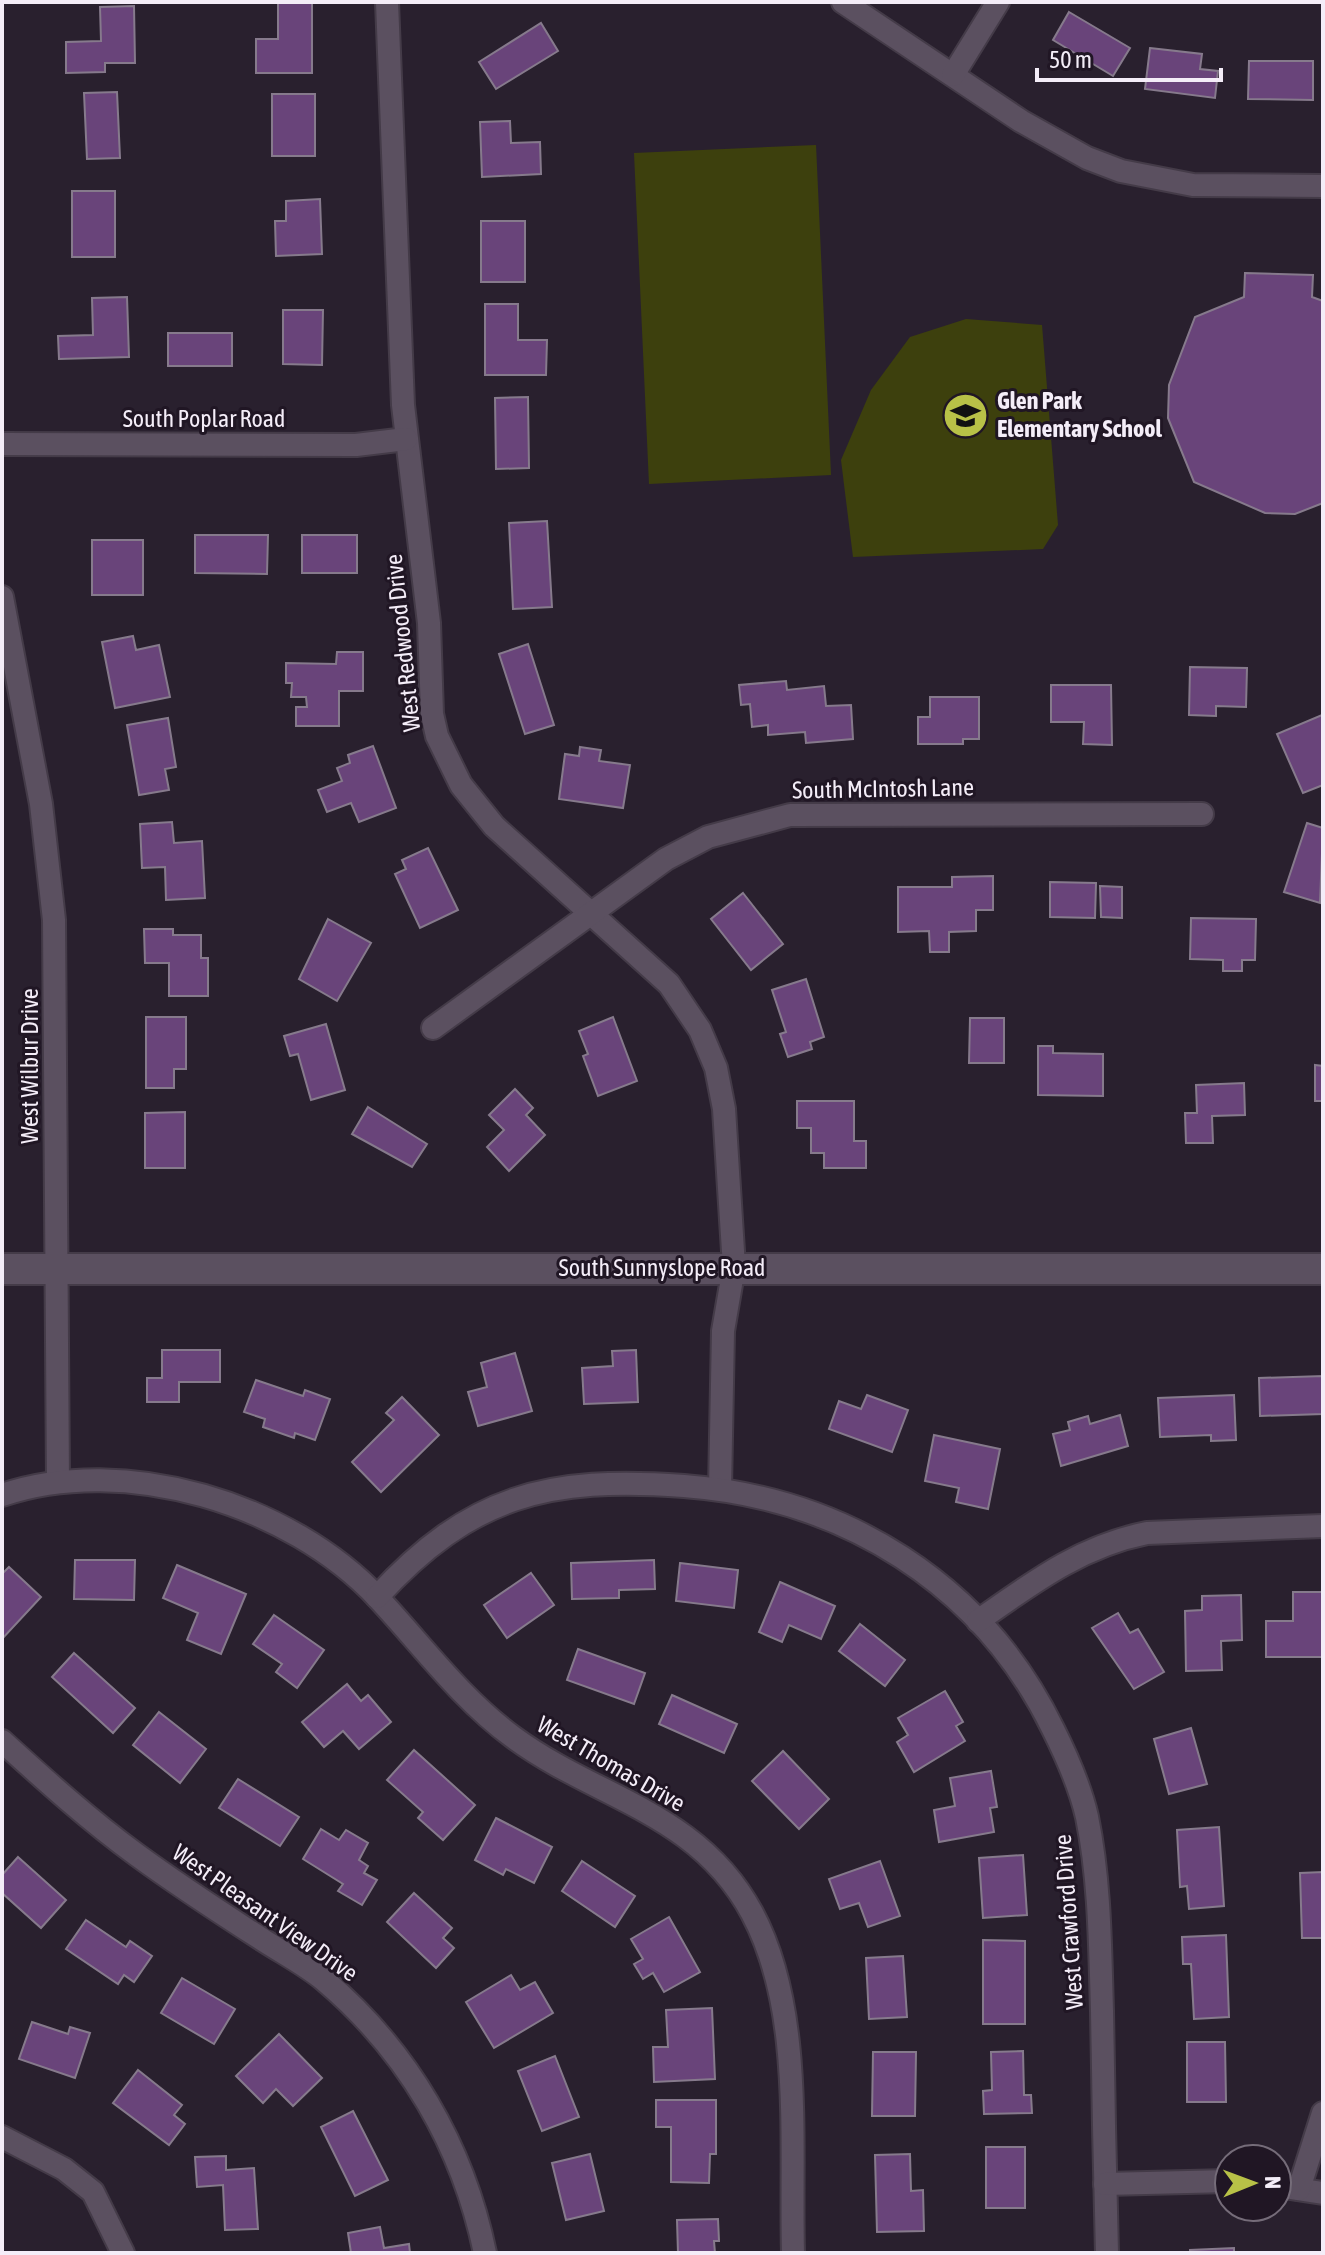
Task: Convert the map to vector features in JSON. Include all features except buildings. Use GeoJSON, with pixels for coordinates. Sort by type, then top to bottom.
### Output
{"type":"FeatureCollection","features":[{"type":"Feature","properties":{"kind":"street","name":"West Redwood Drive"},"geometry":{"type":"LineString","coordinates":[[387,2],[406,439],[429,623],[429,688],[437,736],[461,785],[479,809],[669,984],[700,1030],[716,1068],[724,1109],[734,1267],[723,1331],[720,1489]]}},
{"type":"Feature","properties":{"kind":"street"},"geometry":{"type":"LineString","coordinates":[[843,2],[1057,144],[1121,171],[1193,185],[1323,186]]}},
{"type":"Feature","properties":{"kind":"street"},"geometry":{"type":"LineString","coordinates":[[953,75],[998,2]]}},
{"type":"Feature","properties":{"kind":"street","name":"South Poplar Road"},"geometry":{"type":"LineString","coordinates":[[2,444],[356,445],[406,439]]}},
{"type":"Feature","properties":{"kind":"street","name":"West Wilbur Drive"},"geometry":{"type":"LineString","coordinates":[[2,597],[41,804],[54,920],[58,1482]]}},
{"type":"Feature","properties":{"kind":"street","name":"South McIntosh Lane"},"geometry":{"type":"LineString","coordinates":[[433,1028],[666,859],[708,837],[790,815],[1202,814]]}},
{"type":"Feature","properties":{"kind":"street","name":"South Sunnyslope Road"},"geometry":{"type":"LineString","coordinates":[[2,1269],[1323,1269]]}},
{"type":"Feature","properties":{"kind":"street","name":"West Thomas Drive"},"geometry":{"type":"LineString","coordinates":[[58,1482],[100,1480],[154,1487],[237,1506],[307,1541],[377,1597],[471,1702],[510,1735],[551,1764],[662,1818],[728,1877],[751,1911],[771,1954],[784,2002],[793,2253]]}},
{"type":"Feature","properties":{"kind":"street"},"geometry":{"type":"LineString","coordinates":[[2,1495],[58,1482]]}},
{"type":"Feature","properties":{"kind":"street","name":"West Crawford Drive"},"geometry":{"type":"LineString","coordinates":[[377,1597],[413,1558],[437,1538],[505,1502],[539,1492],[584,1485],[636,1483],[720,1489],[806,1508],[846,1525],[904,1557],[959,1600],[1022,1673],[1070,1763],[1086,1813],[1100,1920],[1107,2253]]}},
{"type":"Feature","properties":{"kind":"street"},"geometry":{"type":"LineString","coordinates":[[978,1621],[1047,1571],[1125,1537],[1147,1533],[1323,1526]]}},
{"type":"Feature","properties":{"kind":"street","name":"West Pleasant View Drive"},"geometry":{"type":"LineString","coordinates":[[2,1741],[76,1808],[136,1854],[322,1978],[363,2016],[392,2049],[429,2102],[469,2191],[485,2253]]}},
{"type":"Feature","properties":{"kind":"street"},"geometry":{"type":"LineString","coordinates":[[1293,2177],[1323,2113]]}},
{"type":"Feature","properties":{"kind":"street"},"geometry":{"type":"LineString","coordinates":[[2,2137],[64,2169],[93,2192],[123,2253]]}},
{"type":"Feature","properties":{"kind":"street"},"geometry":{"type":"LineString","coordinates":[[1105,2184],[1213,2181]]}},
{"type":"Feature","properties":{"kind":"street"},"geometry":{"type":"LineString","coordinates":[[1293,2189],[1323,2193]]}},
{"type":"Feature","properties":{"kind":"shaded area"},"geometry":{"type":"Polygon","coordinates":[[[816,145],[831,475],[649,484],[634,153],[816,145]]]}},
{"type":"Feature","properties":{"kind":"shaded area"},"geometry":{"type":"Polygon","coordinates":[[[966,319],[1042,325],[1058,525],[1043,549],[853,557],[841,460],[871,390],[910,337],[966,319]]]}},
{"type":"Feature","properties":{"kind":"place","name":"Glen Park Elementary School"},"geometry":{"type":"Point","coordinates":[966,415]}}]}
